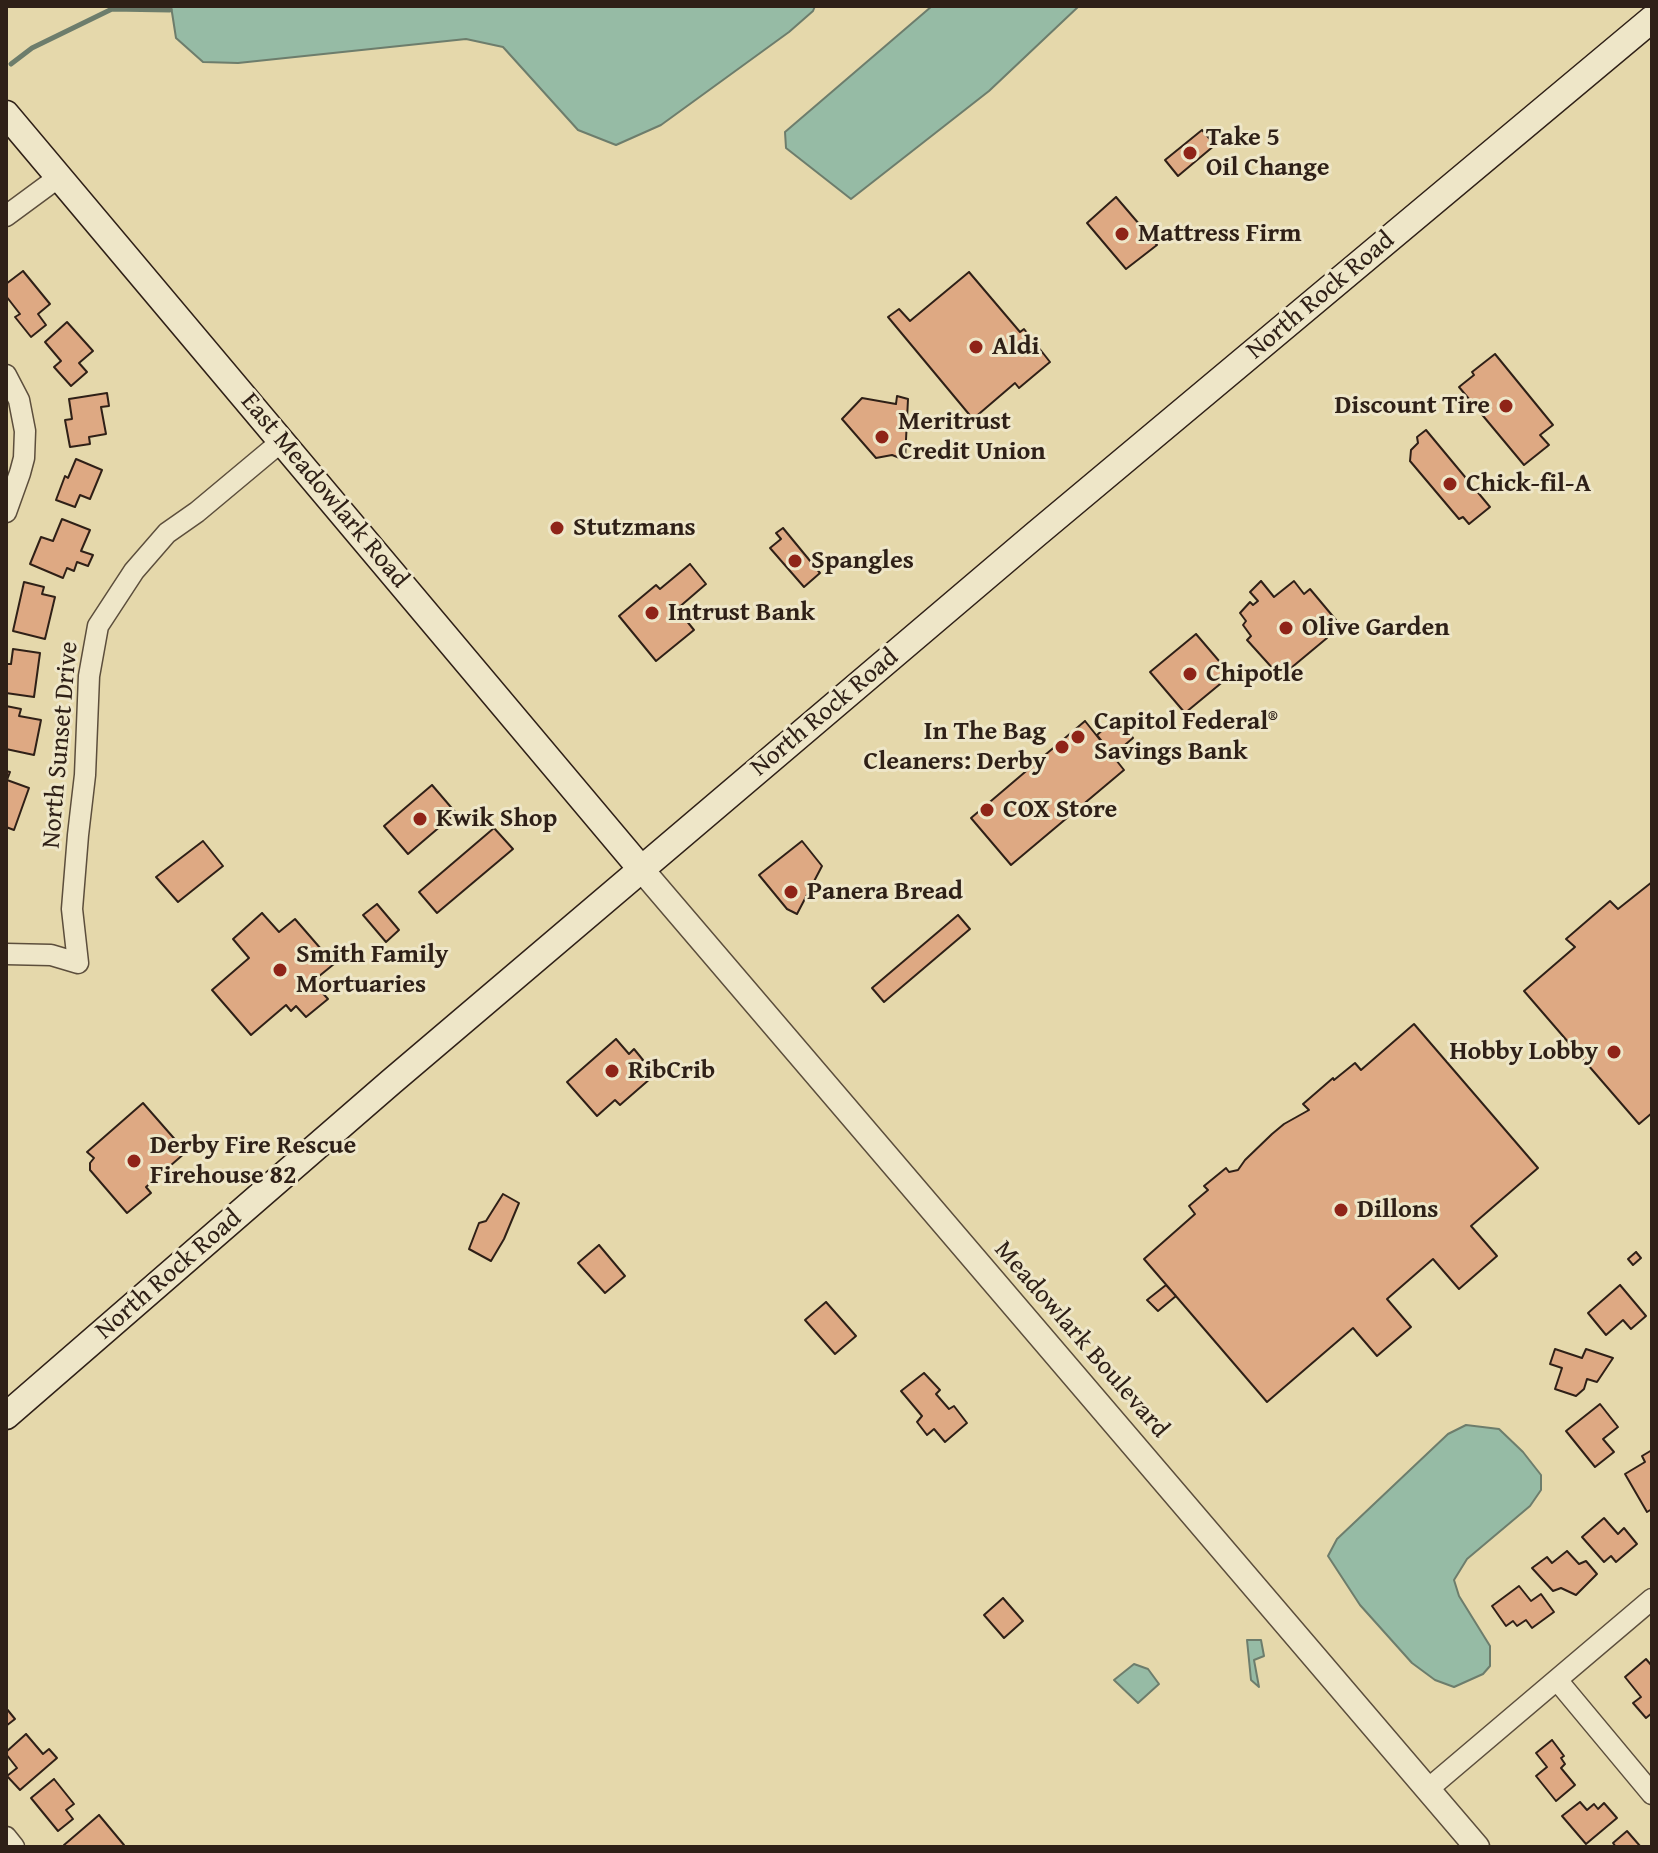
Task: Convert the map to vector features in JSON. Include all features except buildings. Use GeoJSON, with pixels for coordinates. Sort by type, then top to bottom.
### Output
{"type":"FeatureCollection","features":[{"type":"Feature","properties":{"kind":"main road","name":"North Rock Road"},"geometry":{"type":"LineString","coordinates":[[6,1416],[391,1082],[1035,535],[1652,19]]}},
{"type":"Feature","properties":{"kind":"main road","name":"East Meadowlark Road"},"geometry":{"type":"LineString","coordinates":[[6,114],[642,870]]}},
{"type":"Feature","properties":{"kind":"street"},"geometry":{"type":"LineString","coordinates":[[6,216],[59,177]]}},
{"type":"Feature","properties":{"kind":"street"},"geometry":{"type":"LineString","coordinates":[[6,375],[17,394],[25,431],[24,458],[6,512]]}},
{"type":"Feature","properties":{"kind":"street","name":"North Sunset Drive"},"geometry":{"type":"LineString","coordinates":[[6,954],[51,955],[78,963],[72,909],[85,775],[89,676],[98,626],[134,571],[167,533],[282,441]]}},
{"type":"Feature","properties":{"kind":"street","name":"Meadowlark Boulevard"},"geometry":{"type":"LineString","coordinates":[[642,870],[1477,1847]]}},
{"type":"Feature","properties":{"kind":"street"},"geometry":{"type":"LineString","coordinates":[[1428,1789],[1652,1599]]}},
{"type":"Feature","properties":{"kind":"street"},"geometry":{"type":"LineString","coordinates":[[1557,1680],[1652,1794]]}},
{"type":"Feature","properties":{"kind":"street"},"geometry":{"type":"LineString","coordinates":[[6,1837],[14,1847]]}},
{"type":"Feature","properties":{"kind":"shaded area"},"geometry":{"type":"Polygon","coordinates":[[[171,6],[815,6],[789,32],[661,125],[616,145],[578,130],[503,47],[466,39],[238,63],[203,62],[176,38],[171,6]]]}},
{"type":"Feature","properties":{"kind":"shaded area"},"geometry":{"type":"Polygon","coordinates":[[[932,6],[1079,6],[989,91],[851,199],[786,148],[785,132],[932,6]]]}},
{"type":"Feature","properties":{"kind":"shaded area"},"geometry":{"type":"Polygon","coordinates":[[[1466,1425],[1499,1429],[1541,1475],[1541,1490],[1530,1506],[1467,1559],[1454,1580],[1459,1596],[1490,1646],[1490,1666],[1483,1674],[1454,1687],[1435,1680],[1412,1663],[1360,1605],[1328,1556],[1337,1539],[1448,1434],[1466,1425]]]}},
{"type":"Feature","properties":{"kind":"shaded area"},"geometry":{"type":"Polygon","coordinates":[[[1247,1640],[1261,1640],[1264,1656],[1254,1660],[1259,1687],[1251,1680],[1247,1640]]]}},
{"type":"Feature","properties":{"kind":"shaded area"},"geometry":{"type":"Polygon","coordinates":[[[1134,1664],[1148,1669],[1159,1684],[1138,1703],[1114,1680],[1134,1664]]]}},
{"type":"Feature","properties":{"kind":"waterway"},"geometry":{"type":"LineString","coordinates":[[11,64],[32,48],[112,9],[170,10]]}},
{"type":"Feature","properties":{"kind":"place","name":"Take 5 Oil Change"},"geometry":{"type":"Point","coordinates":[1190,153]}},
{"type":"Feature","properties":{"kind":"place","name":"Mattress Firm"},"geometry":{"type":"Point","coordinates":[1122,234]}},
{"type":"Feature","properties":{"kind":"place","name":"Aldi"},"geometry":{"type":"Point","coordinates":[976,347]}},
{"type":"Feature","properties":{"kind":"place","name":"Discount Tire"},"geometry":{"type":"Point","coordinates":[1506,406]}},
{"type":"Feature","properties":{"kind":"place","name":"Meritrust Credit Union"},"geometry":{"type":"Point","coordinates":[882,437]}},
{"type":"Feature","properties":{"kind":"place","name":"Chick-fil-A"},"geometry":{"type":"Point","coordinates":[1450,484]}},
{"type":"Feature","properties":{"kind":"place","name":"Stutzmans"},"geometry":{"type":"Point","coordinates":[557,528]}},
{"type":"Feature","properties":{"kind":"place","name":"Spangles"},"geometry":{"type":"Point","coordinates":[795,561]}},
{"type":"Feature","properties":{"kind":"place","name":"Intrust Bank"},"geometry":{"type":"Point","coordinates":[652,613]}},
{"type":"Feature","properties":{"kind":"place","name":"Olive Garden"},"geometry":{"type":"Point","coordinates":[1286,628]}},
{"type":"Feature","properties":{"kind":"place","name":"Chipotle"},"geometry":{"type":"Point","coordinates":[1190,674]}},
{"type":"Feature","properties":{"kind":"place","name":"Capitol Federal® Savings Bank"},"geometry":{"type":"Point","coordinates":[1078,737]}},
{"type":"Feature","properties":{"kind":"place","name":"In The Bag Cleaners: Derby"},"geometry":{"type":"Point","coordinates":[1062,747]}},
{"type":"Feature","properties":{"kind":"place","name":"COX Store"},"geometry":{"type":"Point","coordinates":[987,810]}},
{"type":"Feature","properties":{"kind":"place","name":"Kwik Shop"},"geometry":{"type":"Point","coordinates":[420,819]}},
{"type":"Feature","properties":{"kind":"place","name":"Panera Bread"},"geometry":{"type":"Point","coordinates":[791,892]}},
{"type":"Feature","properties":{"kind":"place","name":"Smith Family Mortuaries"},"geometry":{"type":"Point","coordinates":[280,970]}},
{"type":"Feature","properties":{"kind":"place","name":"Hobby Lobby"},"geometry":{"type":"Point","coordinates":[1614,1052]}},
{"type":"Feature","properties":{"kind":"place","name":"RibCrib"},"geometry":{"type":"Point","coordinates":[612,1071]}},
{"type":"Feature","properties":{"kind":"place","name":"Derby Fire Rescue Firehouse 82"},"geometry":{"type":"Point","coordinates":[134,1161]}},
{"type":"Feature","properties":{"kind":"place","name":"Dillons"},"geometry":{"type":"Point","coordinates":[1341,1210]}}]}
